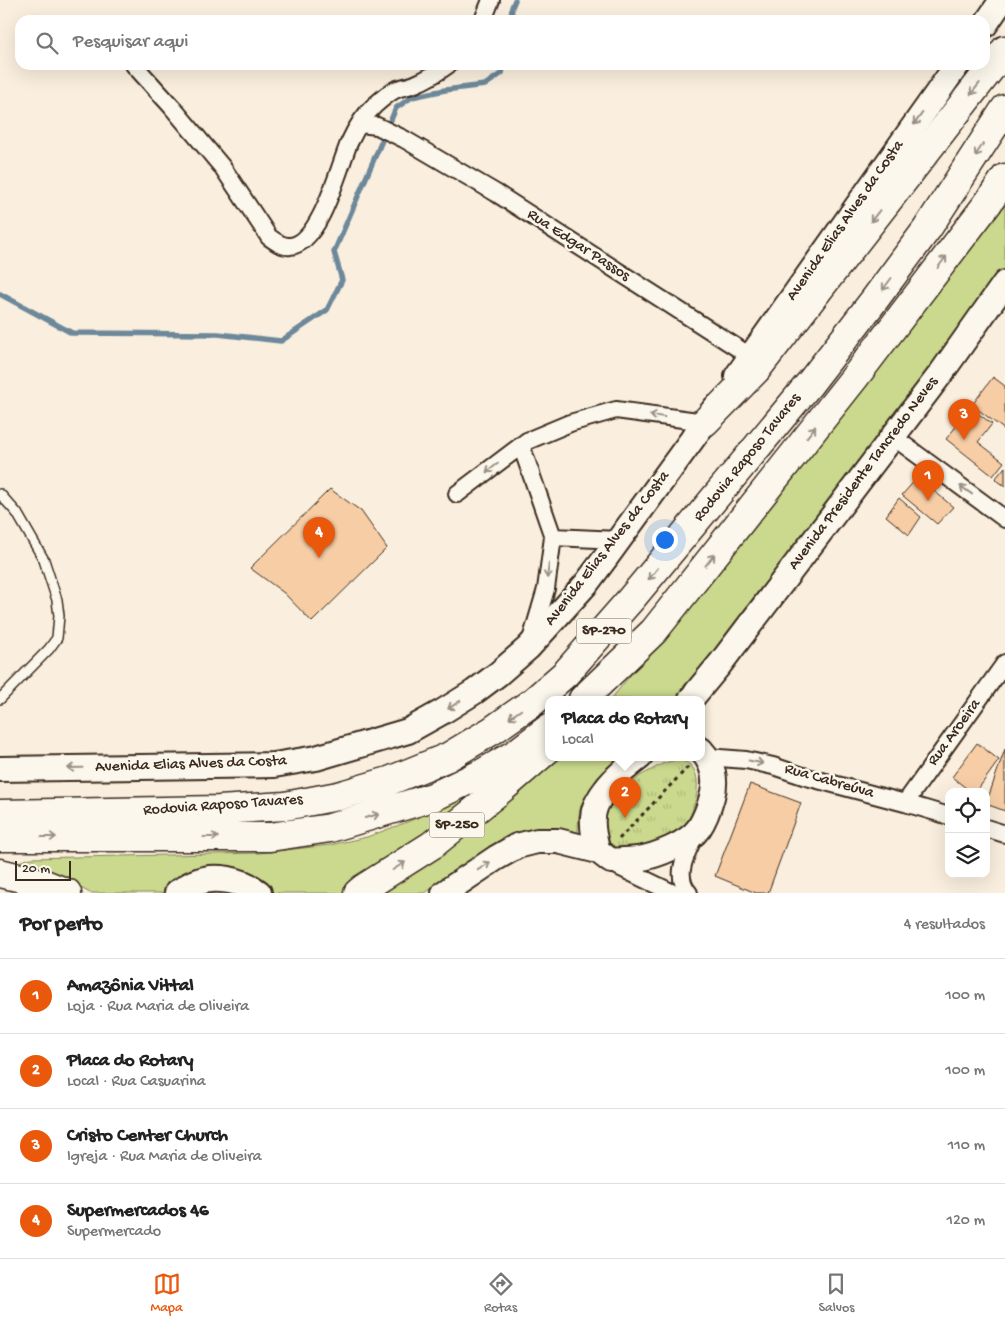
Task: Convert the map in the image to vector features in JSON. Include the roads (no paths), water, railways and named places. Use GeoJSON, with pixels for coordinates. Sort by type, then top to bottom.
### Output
{"type":"FeatureCollection","features":[{"type":"Feature","properties":{"kind":"highway"},"geometry":{"type":"LineString","coordinates":[[990,69],[1005,50]]}},
{"type":"Feature","properties":{"kind":"highway"},"geometry":{"type":"LineString","coordinates":[[706,422],[756,370],[989,70]]}},
{"type":"Feature","properties":{"kind":"highway","name":"Rodovia Raposo Tavares"},"geometry":{"type":"LineString","coordinates":[[0,814],[210,810],[285,806],[338,796],[389,781],[448,757],[493,730],[534,701],[566,673],[632,600],[870,307],[927,229],[1005,109]]}},
{"type":"Feature","properties":{"kind":"highway","name":"Rodovia Raposo Tavares"},"geometry":{"type":"LineString","coordinates":[[587,696],[654,631],[855,377],[988,204],[1005,178]]}},
{"type":"Feature","properties":{"kind":"highway"},"geometry":{"type":"LineString","coordinates":[[600,696],[654,631]]}},
{"type":"Feature","properties":{"kind":"highway","name":"Rodovia Raposo Tavares"},"geometry":{"type":"LineString","coordinates":[[0,837],[270,836],[330,828],[433,797],[481,774],[515,754],[545,731]]}},
{"type":"Feature","properties":{"kind":"highway","name":"SP-250"},"geometry":{"type":"LineString","coordinates":[[358,893],[432,845],[545,751]]}},
{"type":"Feature","properties":{"kind":"highway"},"geometry":{"type":"LineString","coordinates":[[0,874],[42,883],[67,893]]}},
{"type":"Feature","properties":{"kind":"main road"},"geometry":{"type":"LineString","coordinates":[[990,18],[1002,0]]}},
{"type":"Feature","properties":{"kind":"main road","name":"Avenida Elias Alves da Costa"},"geometry":{"type":"LineString","coordinates":[[0,769],[274,765],[339,752],[408,730],[474,692],[528,648],[586,584],[706,422],[750,356],[953,70]]}},
{"type":"Feature","properties":{"kind":"main road","name":"Avenida Presidente Tancredo Neves"},"geometry":{"type":"LineString","coordinates":[[720,664],[942,372],[1005,283]]}},
{"type":"Feature","properties":{"kind":"main road"},"geometry":{"type":"LineString","coordinates":[[693,696],[720,664]]}},
{"type":"Feature","properties":{"kind":"main road"},"geometry":{"type":"LineString","coordinates":[[705,699],[720,664]]}},
{"type":"Feature","properties":{"kind":"main road"},"geometry":{"type":"LineString","coordinates":[[608,851],[595,840],[593,824],[595,806],[605,790],[636,761]]}},
{"type":"Feature","properties":{"kind":"main road"},"geometry":{"type":"LineString","coordinates":[[444,893],[496,858],[518,846],[537,841],[558,841],[639,859],[685,841],[698,830],[705,818],[714,791],[711,765],[704,761]]}},
{"type":"Feature","properties":{"kind":"main road"},"geometry":{"type":"LineString","coordinates":[[178,893],[196,882],[218,878],[238,882],[258,893]]}},
{"type":"Feature","properties":{"kind":"street"},"geometry":{"type":"LineString","coordinates":[[485,15],[491,0]]}},
{"type":"Feature","properties":{"kind":"street"},"geometry":{"type":"LineString","coordinates":[[139,70],[223,168],[269,237],[281,245],[292,246],[305,239],[317,223],[324,210],[349,143],[360,124],[374,106],[393,90],[413,85],[441,70]]}},
{"type":"Feature","properties":{"kind":"street","name":"Rua Edgar Passos"},"geometry":{"type":"LineString","coordinates":[[360,124],[377,126],[404,139],[496,193],[750,356]]}},
{"type":"Feature","properties":{"kind":"street"},"geometry":{"type":"LineString","coordinates":[[457,494],[527,441],[570,423],[616,410],[706,422]]}},
{"type":"Feature","properties":{"kind":"street"},"geometry":{"type":"LineString","coordinates":[[892,436],[1005,519]]}},
{"type":"Feature","properties":{"kind":"street"},"geometry":{"type":"LineString","coordinates":[[522,445],[553,537],[546,589],[528,648]]}},
{"type":"Feature","properties":{"kind":"street"},"geometry":{"type":"LineString","coordinates":[[553,537],[619,540]]}},
{"type":"Feature","properties":{"kind":"street","name":"Rua Aroeira"},"geometry":{"type":"LineString","coordinates":[[905,803],[1005,663]]}},
{"type":"Feature","properties":{"kind":"street","name":"Rua Cabreúva"},"geometry":{"type":"LineString","coordinates":[[705,759],[746,760],[773,766],[945,815]]}},
{"type":"Feature","properties":{"kind":"street"},"geometry":{"type":"LineString","coordinates":[[990,829],[1005,834]]}},
{"type":"Feature","properties":{"kind":"street"},"geometry":{"type":"LineString","coordinates":[[689,893],[680,873],[683,860],[698,830]]}},
{"type":"Feature","properties":{"kind":"street"},"geometry":{"type":"LineString","coordinates":[[608,851],[619,867],[673,893]]}},
{"type":"Feature","properties":{"kind":"lane"},"geometry":{"type":"LineString","coordinates":[[0,494],[17,513],[44,560],[57,600],[59,616],[57,638],[49,649],[0,699]]}},
{"type":"Feature","properties":{"kind":"waterway"},"geometry":{"type":"LineString","coordinates":[[511,15],[515,0]]}},
{"type":"Feature","properties":{"kind":"waterway"},"geometry":{"type":"LineString","coordinates":[[0,294],[72,333],[218,334],[281,341],[327,310],[342,280],[334,252],[396,108],[412,97],[445,90],[485,85],[502,73],[503,70]]}},
{"type":"Feature","properties":{"kind":"place","name":"Cristo Center Church"},"geometry":{"type":"Point","coordinates":[964,440]}},
{"type":"Feature","properties":{"kind":"place","name":"Amazônia Vittal"},"geometry":{"type":"Point","coordinates":[928,501]}},
{"type":"Feature","properties":{"kind":"place","name":"Supermercados 46"},"geometry":{"type":"Point","coordinates":[319,558]}},
{"type":"Feature","properties":{"kind":"place","name":"Placa do Rotary"},"geometry":{"type":"Point","coordinates":[625,818]}}]}
